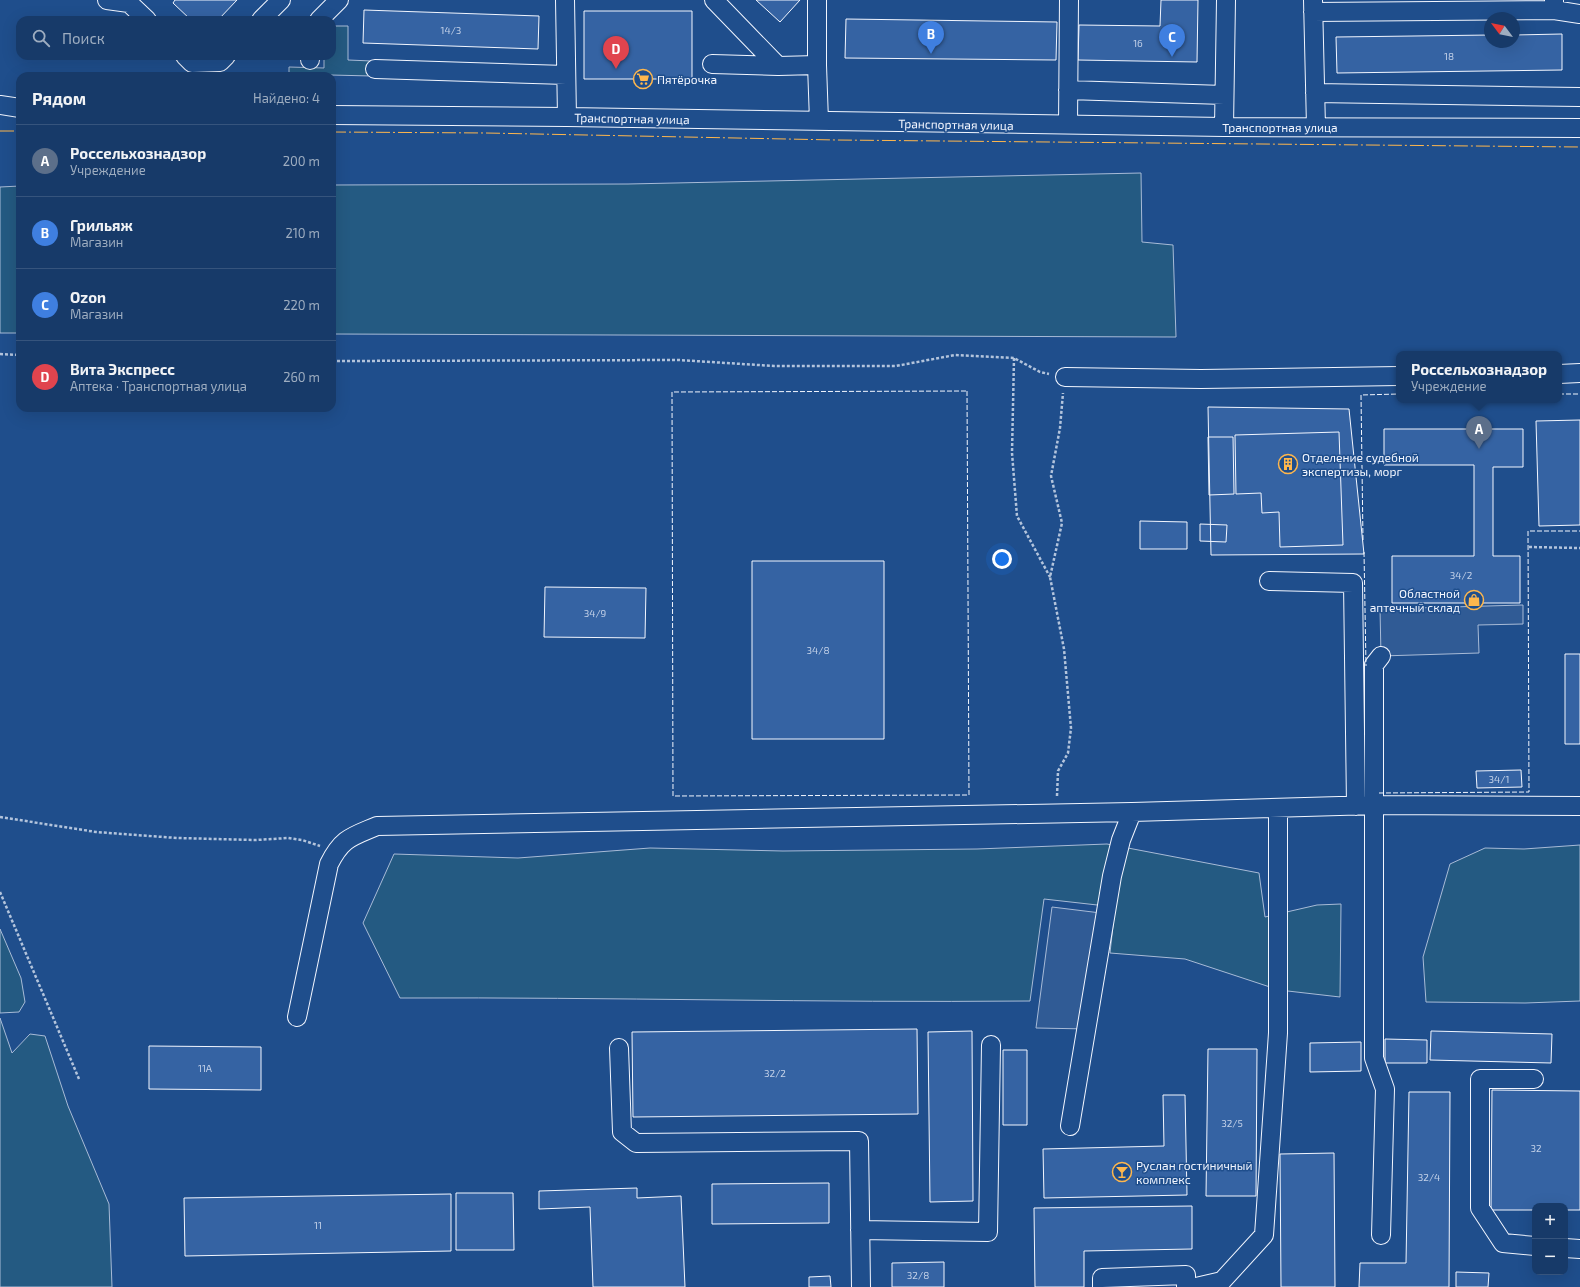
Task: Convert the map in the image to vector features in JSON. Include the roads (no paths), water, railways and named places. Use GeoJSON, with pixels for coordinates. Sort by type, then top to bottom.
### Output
{"type":"FeatureCollection","features":[{"type":"Feature","properties":{"kind":"street"},"geometry":{"type":"LineString","coordinates":[[107,0],[130,1],[143,16]]}},
{"type":"Feature","properties":{"kind":"street"},"geometry":{"type":"LineString","coordinates":[[265,16],[281,0]]}},
{"type":"Feature","properties":{"kind":"street"},"geometry":{"type":"LineString","coordinates":[[323,16],[339,0]]}},
{"type":"Feature","properties":{"kind":"street"},"geometry":{"type":"LineString","coordinates":[[565,0],[567,117]]}},
{"type":"Feature","properties":{"kind":"street"},"geometry":{"type":"LineString","coordinates":[[714,0],[778,66]]}},
{"type":"Feature","properties":{"kind":"street"},"geometry":{"type":"LineString","coordinates":[[818,0],[817,65],[819,121]]}},
{"type":"Feature","properties":{"kind":"street"},"geometry":{"type":"LineString","coordinates":[[1068,125],[1069,0]]}},
{"type":"Feature","properties":{"kind":"street"},"geometry":{"type":"LineString","coordinates":[[1224,127],[1226,0]]}},
{"type":"Feature","properties":{"kind":"street"},"geometry":{"type":"LineString","coordinates":[[1316,127],[1313,6],[1554,5],[1580,14]]}},
{"type":"Feature","properties":{"kind":"street"},"geometry":{"type":"LineString","coordinates":[[189,60],[192,63],[220,62],[222,60]]}},
{"type":"Feature","properties":{"kind":"street"},"geometry":{"type":"LineString","coordinates":[[712,64],[778,66],[817,65]]}},
{"type":"Feature","properties":{"kind":"street"},"geometry":{"type":"LineString","coordinates":[[375,69],[566,75]]}},
{"type":"Feature","properties":{"kind":"street"},"geometry":{"type":"LineString","coordinates":[[1068,90],[1224,95]]}},
{"type":"Feature","properties":{"kind":"street"},"geometry":{"type":"LineString","coordinates":[[1315,93],[1580,97]]}},
{"type":"Feature","properties":{"kind":"street"},"geometry":{"type":"LineString","coordinates":[[0,105],[16,107]]}},
{"type":"Feature","properties":{"kind":"street","name":"Транспортная улица"},"geometry":{"type":"LineString","coordinates":[[336,115],[1224,127],[1580,128]]}},
{"type":"Feature","properties":{"kind":"street"},"geometry":{"type":"LineString","coordinates":[[1562,374],[1580,373]]}},
{"type":"Feature","properties":{"kind":"street"},"geometry":{"type":"LineString","coordinates":[[1065,377],[1201,379],[1396,376]]}},
{"type":"Feature","properties":{"kind":"street"},"geometry":{"type":"LineString","coordinates":[[1269,582],[1353,583],[1356,806]]}},
{"type":"Feature","properties":{"kind":"street"},"geometry":{"type":"LineString","coordinates":[[1381,656],[1374,665],[1374,1058],[1385,1089],[1381,1235]]}},
{"type":"Feature","properties":{"kind":"street"},"geometry":{"type":"LineString","coordinates":[[297,1017],[330,864],[336,851],[345,841],[377,826],[1132,812],[1374,805],[1580,806]]}},
{"type":"Feature","properties":{"kind":"street"},"geometry":{"type":"LineString","coordinates":[[1196,1287],[1222,1281],[1264,1235],[1278,1033],[1278,808]]}},
{"type":"Feature","properties":{"kind":"street"},"geometry":{"type":"LineString","coordinates":[[1070,1126],[1112,876],[1121,840],[1132,812]]}},
{"type":"Feature","properties":{"kind":"street"},"geometry":{"type":"LineString","coordinates":[[860,1230],[988,1232],[991,1045]]}},
{"type":"Feature","properties":{"kind":"street"},"geometry":{"type":"LineString","coordinates":[[619,1048],[622,1132],[636,1143],[859,1141],[861,1287]]}},
{"type":"Feature","properties":{"kind":"street"},"geometry":{"type":"LineString","coordinates":[[1532,1246],[1503,1243],[1480,1208],[1480,1079],[1534,1079]]}},
{"type":"Feature","properties":{"kind":"street"},"geometry":{"type":"LineString","coordinates":[[1568,1248],[1580,1249]]}},
{"type":"Feature","properties":{"kind":"street"},"geometry":{"type":"LineString","coordinates":[[1102,1287],[1102,1278],[1186,1275],[1186,1287]]}},
{"type":"Feature","properties":{"kind":"place","name":"Грильяж"},"geometry":{"type":"Point","coordinates":[931,54]}},
{"type":"Feature","properties":{"kind":"place","name":"Ozon"},"geometry":{"type":"Point","coordinates":[1172,57]}},
{"type":"Feature","properties":{"kind":"place","name":"Вита Экспресс"},"geometry":{"type":"Point","coordinates":[616,69]}},
{"type":"Feature","properties":{"kind":"place","name":"Пятёрочка"},"geometry":{"type":"Point","coordinates":[643,79]}},
{"type":"Feature","properties":{"kind":"place","name":"Россельхознадзор"},"geometry":{"type":"Point","coordinates":[1479,449]}},
{"type":"Feature","properties":{"kind":"place","name":"Отделение судебной экспертизы, морг"},"geometry":{"type":"Point","coordinates":[1288,464]}},
{"type":"Feature","properties":{"kind":"place","name":"Областной аптечный склад"},"geometry":{"type":"Point","coordinates":[1474,600]}},
{"type":"Feature","properties":{"kind":"place","name":"Руслан гостиничный комплекс"},"geometry":{"type":"Point","coordinates":[1122,1172]}}]}
